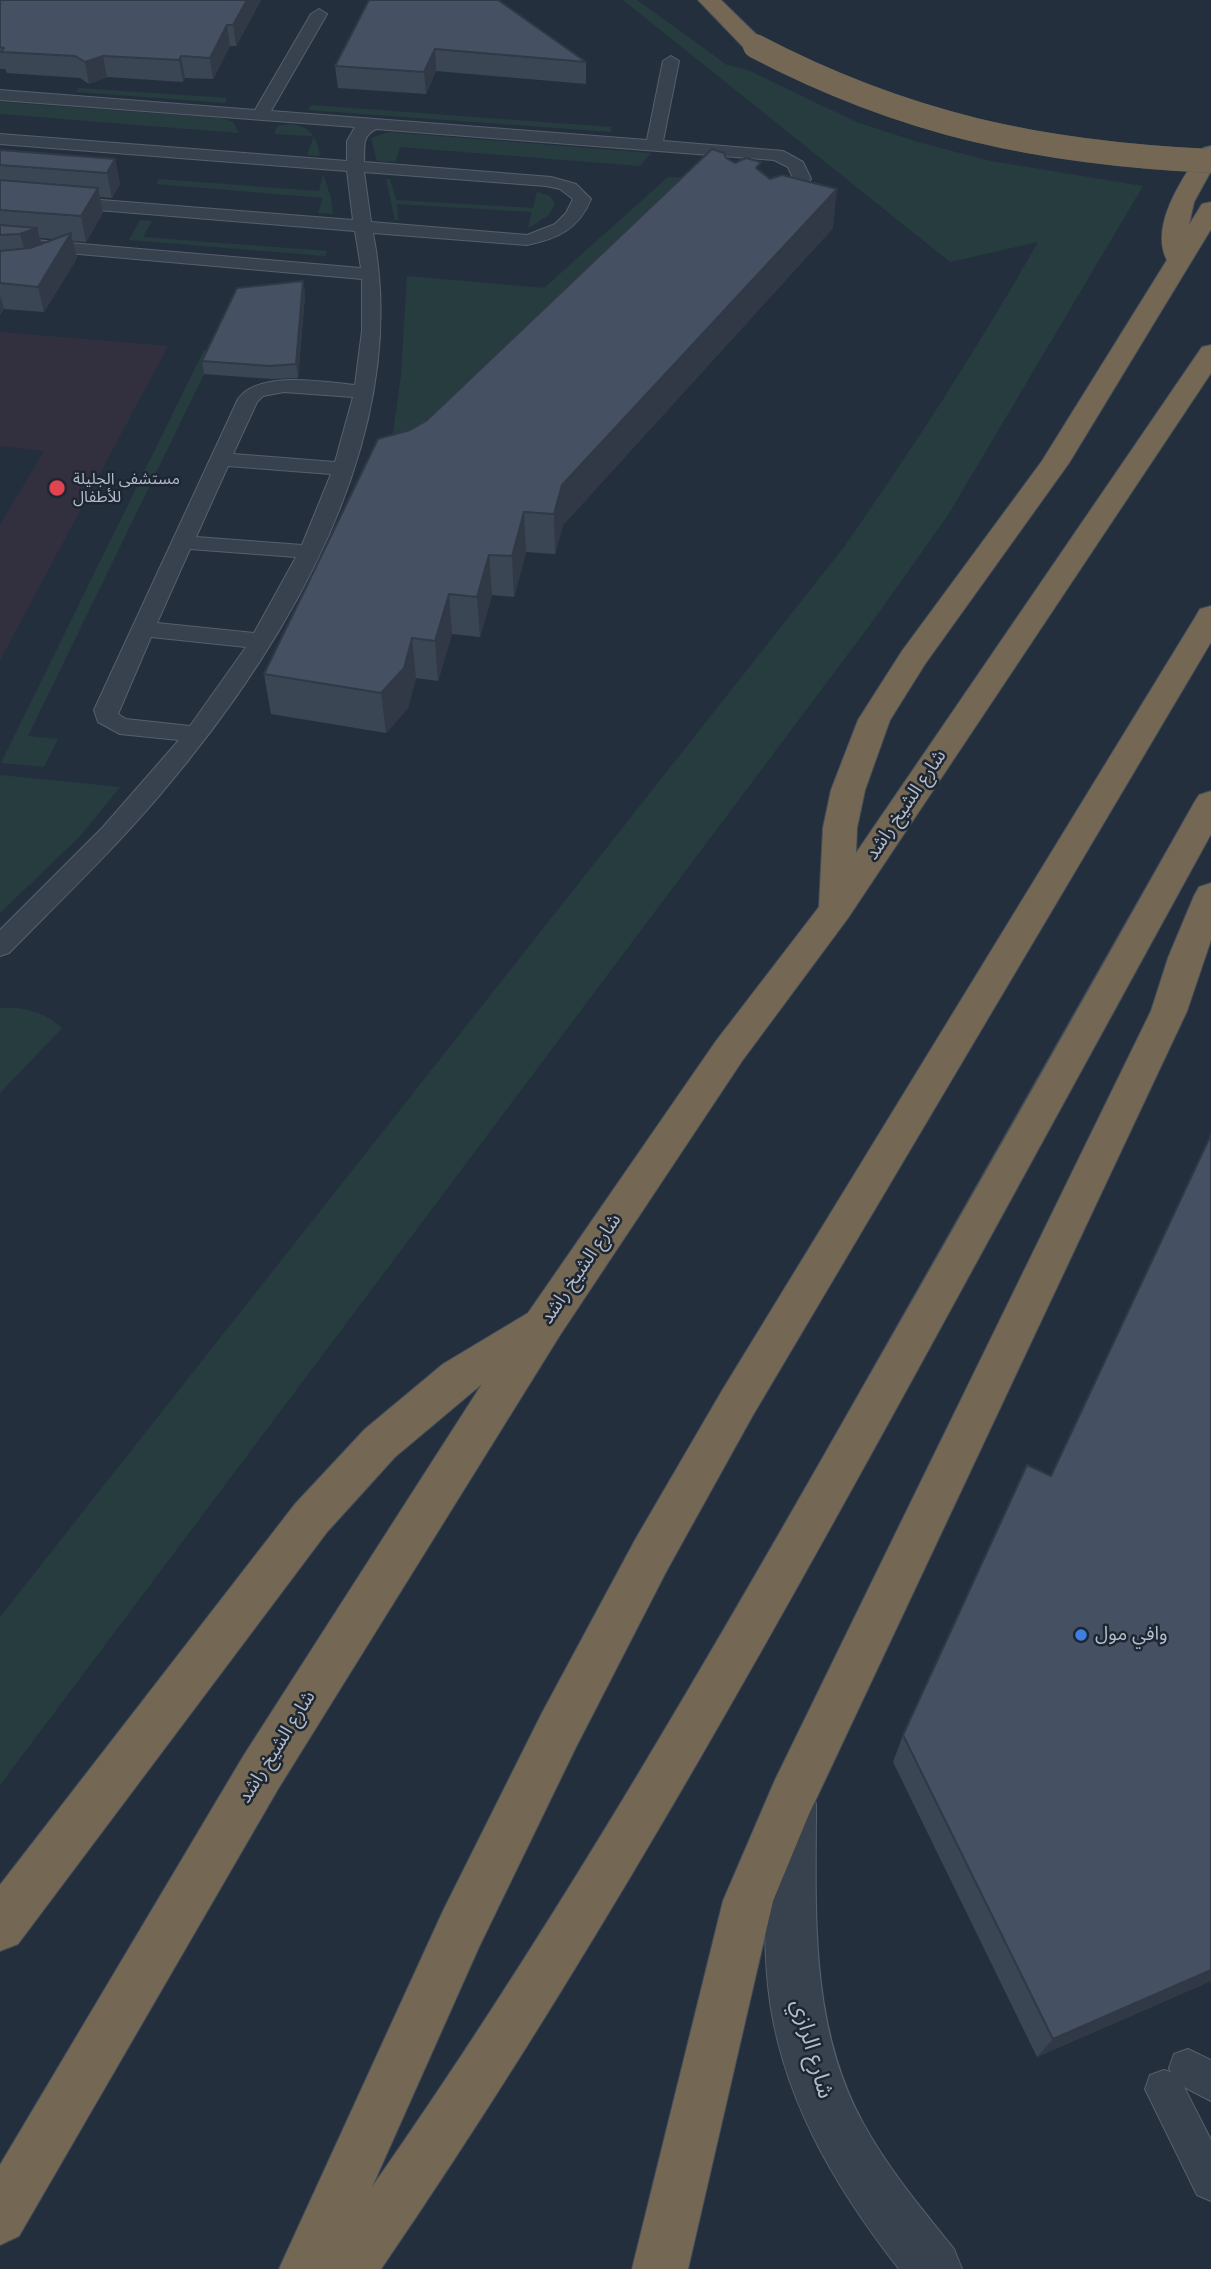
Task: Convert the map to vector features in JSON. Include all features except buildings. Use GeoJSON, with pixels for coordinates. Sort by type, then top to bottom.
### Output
{"type":"FeatureCollection","features":[{"type":"Feature","properties":{"kind":"highway"},"geometry":{"type":"LineString","coordinates":[[709,0],[755,46],[792,66],[845,90],[959,127],[1095,152],[1211,161]]}},
{"type":"Feature","properties":{"kind":"highway"},"geometry":{"type":"LineString","coordinates":[[1178,260],[1176,219],[1182,199],[1211,153]]}},
{"type":"Feature","properties":{"kind":"highway"},"geometry":{"type":"LineString","coordinates":[[836,909],[836,867],[843,815],[859,753],[874,720],[913,658],[1055,463],[1211,209]]}},
{"type":"Feature","properties":{"kind":"highway","name":"شارع الشيخ راشد"},"geometry":{"type":"LineString","coordinates":[[0,2217],[261,1772],[545,1322],[729,1051],[836,909],[1211,353]]}},
{"type":"Feature","properties":{"kind":"highway"},"geometry":{"type":"LineString","coordinates":[[307,2269],[467,1917],[559,1730],[651,1555],[745,1390],[1211,616]]}},
{"type":"Feature","properties":{"kind":"highway"},"geometry":{"type":"LineString","coordinates":[[348,2269],[407,2186],[531,1993],[679,1752],[768,1599],[1211,803]]}},
{"type":"Feature","properties":{"kind":"highway"},"geometry":{"type":"LineString","coordinates":[[660,2269],[748,1901],[792,1797],[1169,1012],[1186,958],[1211,896]]}},
{"type":"Feature","properties":{"kind":"highway"},"geometry":{"type":"LineString","coordinates":[[1169,1012],[1211,956]]}},
{"type":"Feature","properties":{"kind":"highway"},"geometry":{"type":"LineString","coordinates":[[0,1926],[311,1518],[380,1443],[429,1401],[458,1377],[545,1322]]}},
{"type":"Feature","properties":{"kind":"street","name":"شارع الرازي"},"geometry":{"type":"LineString","coordinates":[[792,1797],[791,1911],[794,1987],[812,2065],[844,2143],[892,2215],[934,2269]]}},
{"type":"Feature","properties":{"kind":"lane"},"geometry":{"type":"LineString","coordinates":[[261,114],[319,14]]}},
{"type":"Feature","properties":{"kind":"lane"},"geometry":{"type":"LineString","coordinates":[[654,146],[671,61]]}},
{"type":"Feature","properties":{"kind":"lane"},"geometry":{"type":"LineString","coordinates":[[0,95],[778,155],[792,161],[801,169],[802,179],[769,210]]}},
{"type":"Feature","properties":{"kind":"lane"},"geometry":{"type":"LineString","coordinates":[[320,119],[333,142],[354,168]]}},
{"type":"Feature","properties":{"kind":"lane"},"geometry":{"type":"LineString","coordinates":[[0,946],[112,832],[195,734],[260,641],[310,552],[344,469],[364,392],[372,332],[371,274],[354,168],[356,138],[359,132],[376,124]]}},
{"type":"Feature","properties":{"kind":"lane"},"geometry":{"type":"LineString","coordinates":[[0,139],[546,181],[576,190],[582,199],[579,208],[556,233],[527,240],[0,197]]}},
{"type":"Feature","properties":{"kind":"lane"},"geometry":{"type":"LineString","coordinates":[[704,150],[729,166]]}},
{"type":"Feature","properties":{"kind":"lane"},"geometry":{"type":"LineString","coordinates":[[0,242],[371,274]]}},
{"type":"Feature","properties":{"kind":"lane"},"geometry":{"type":"LineString","coordinates":[[42,263],[81,249]]}},
{"type":"Feature","properties":{"kind":"lane"},"geometry":{"type":"LineString","coordinates":[[195,734],[120,726],[111,723],[106,717],[106,710],[248,399],[258,389],[277,387],[364,392]]}},
{"type":"Feature","properties":{"kind":"lane"},"geometry":{"type":"LineString","coordinates":[[220,459],[344,469]]}},
{"type":"Feature","properties":{"kind":"lane"},"geometry":{"type":"LineString","coordinates":[[181,542],[310,552]]}},
{"type":"Feature","properties":{"kind":"lane"},"geometry":{"type":"LineString","coordinates":[[141,629],[260,641]]}},
{"type":"Feature","properties":{"kind":"lane"},"geometry":{"type":"LineString","coordinates":[[1188,2080],[1211,2180]]}},
{"type":"Feature","properties":{"kind":"shaded area","name":"مستشفى الجليلة للأطفال"},"geometry":{"type":"Polygon","coordinates":[[[0,332],[168,346],[0,660],[0,525],[44,451],[0,446],[0,332]]]}},
{"type":"Feature","properties":{"kind":"green space"},"geometry":{"type":"Polygon","coordinates":[[[623,0],[637,0],[727,65],[748,70],[856,122],[921,143],[991,161],[1143,186],[948,515],[872,622],[0,1785],[0,1617],[844,547],[944,397],[1038,242],[950,262],[623,0]]]}},
{"type":"Feature","properties":{"kind":"green space"},"geometry":{"type":"Polygon","coordinates":[[[79,88],[227,98],[225,103],[76,92],[79,88]]]}},
{"type":"Feature","properties":{"kind":"green space"},"geometry":{"type":"Polygon","coordinates":[[[0,102],[221,118],[233,122],[239,133],[0,114],[0,102]]]}},
{"type":"Feature","properties":{"kind":"green space"},"geometry":{"type":"Polygon","coordinates":[[[311,105],[611,127],[611,132],[308,110],[311,105]]]}},
{"type":"Feature","properties":{"kind":"green space"},"geometry":{"type":"Polygon","coordinates":[[[291,124],[308,130],[313,136],[274,134],[277,126],[291,124]]]}},
{"type":"Feature","properties":{"kind":"green space"},"geometry":{"type":"Polygon","coordinates":[[[388,132],[651,153],[640,166],[400,147],[395,162],[377,161],[371,138],[388,132]]]}},
{"type":"Feature","properties":{"kind":"green space"},"geometry":{"type":"Polygon","coordinates":[[[314,137],[317,143],[320,156],[307,155],[314,137]]]}},
{"type":"Feature","properties":{"kind":"green space"},"geometry":{"type":"Polygon","coordinates":[[[323,174],[333,214],[318,213],[323,198],[157,184],[159,179],[319,191],[323,174]]]}},
{"type":"Feature","properties":{"kind":"green space"},"geometry":{"type":"Polygon","coordinates":[[[668,177],[704,178],[429,461],[391,446],[401,376],[407,276],[544,288],[668,177]]]}},
{"type":"Feature","properties":{"kind":"green space"},"geometry":{"type":"Polygon","coordinates":[[[386,179],[390,179],[396,200],[533,208],[537,192],[550,196],[555,204],[549,215],[528,228],[532,212],[397,204],[398,220],[395,220],[386,179]]]}},
{"type":"Feature","properties":{"kind":"green space"},"geometry":{"type":"Polygon","coordinates":[[[140,220],[152,221],[143,237],[327,251],[325,256],[129,240],[140,220]]]}},
{"type":"Feature","properties":{"kind":"green space"},"geometry":{"type":"Polygon","coordinates":[[[204,350],[247,354],[205,372],[28,736],[58,739],[44,767],[1,763],[204,350]]]}},
{"type":"Feature","properties":{"kind":"green space"},"geometry":{"type":"Polygon","coordinates":[[[0,775],[120,787],[80,836],[0,913],[0,775]]]}},
{"type":"Feature","properties":{"kind":"green space"},"geometry":{"type":"Polygon","coordinates":[[[0,1008],[33,1011],[62,1028],[0,1093],[0,1008]]]}},
{"type":"Feature","properties":{"kind":"place","name":"مستشفى الجليلة للأطفال"},"geometry":{"type":"Point","coordinates":[57,488]}},
{"type":"Feature","properties":{"kind":"place","name":"وافي مول"},"geometry":{"type":"Point","coordinates":[1081,1635]}}]}
